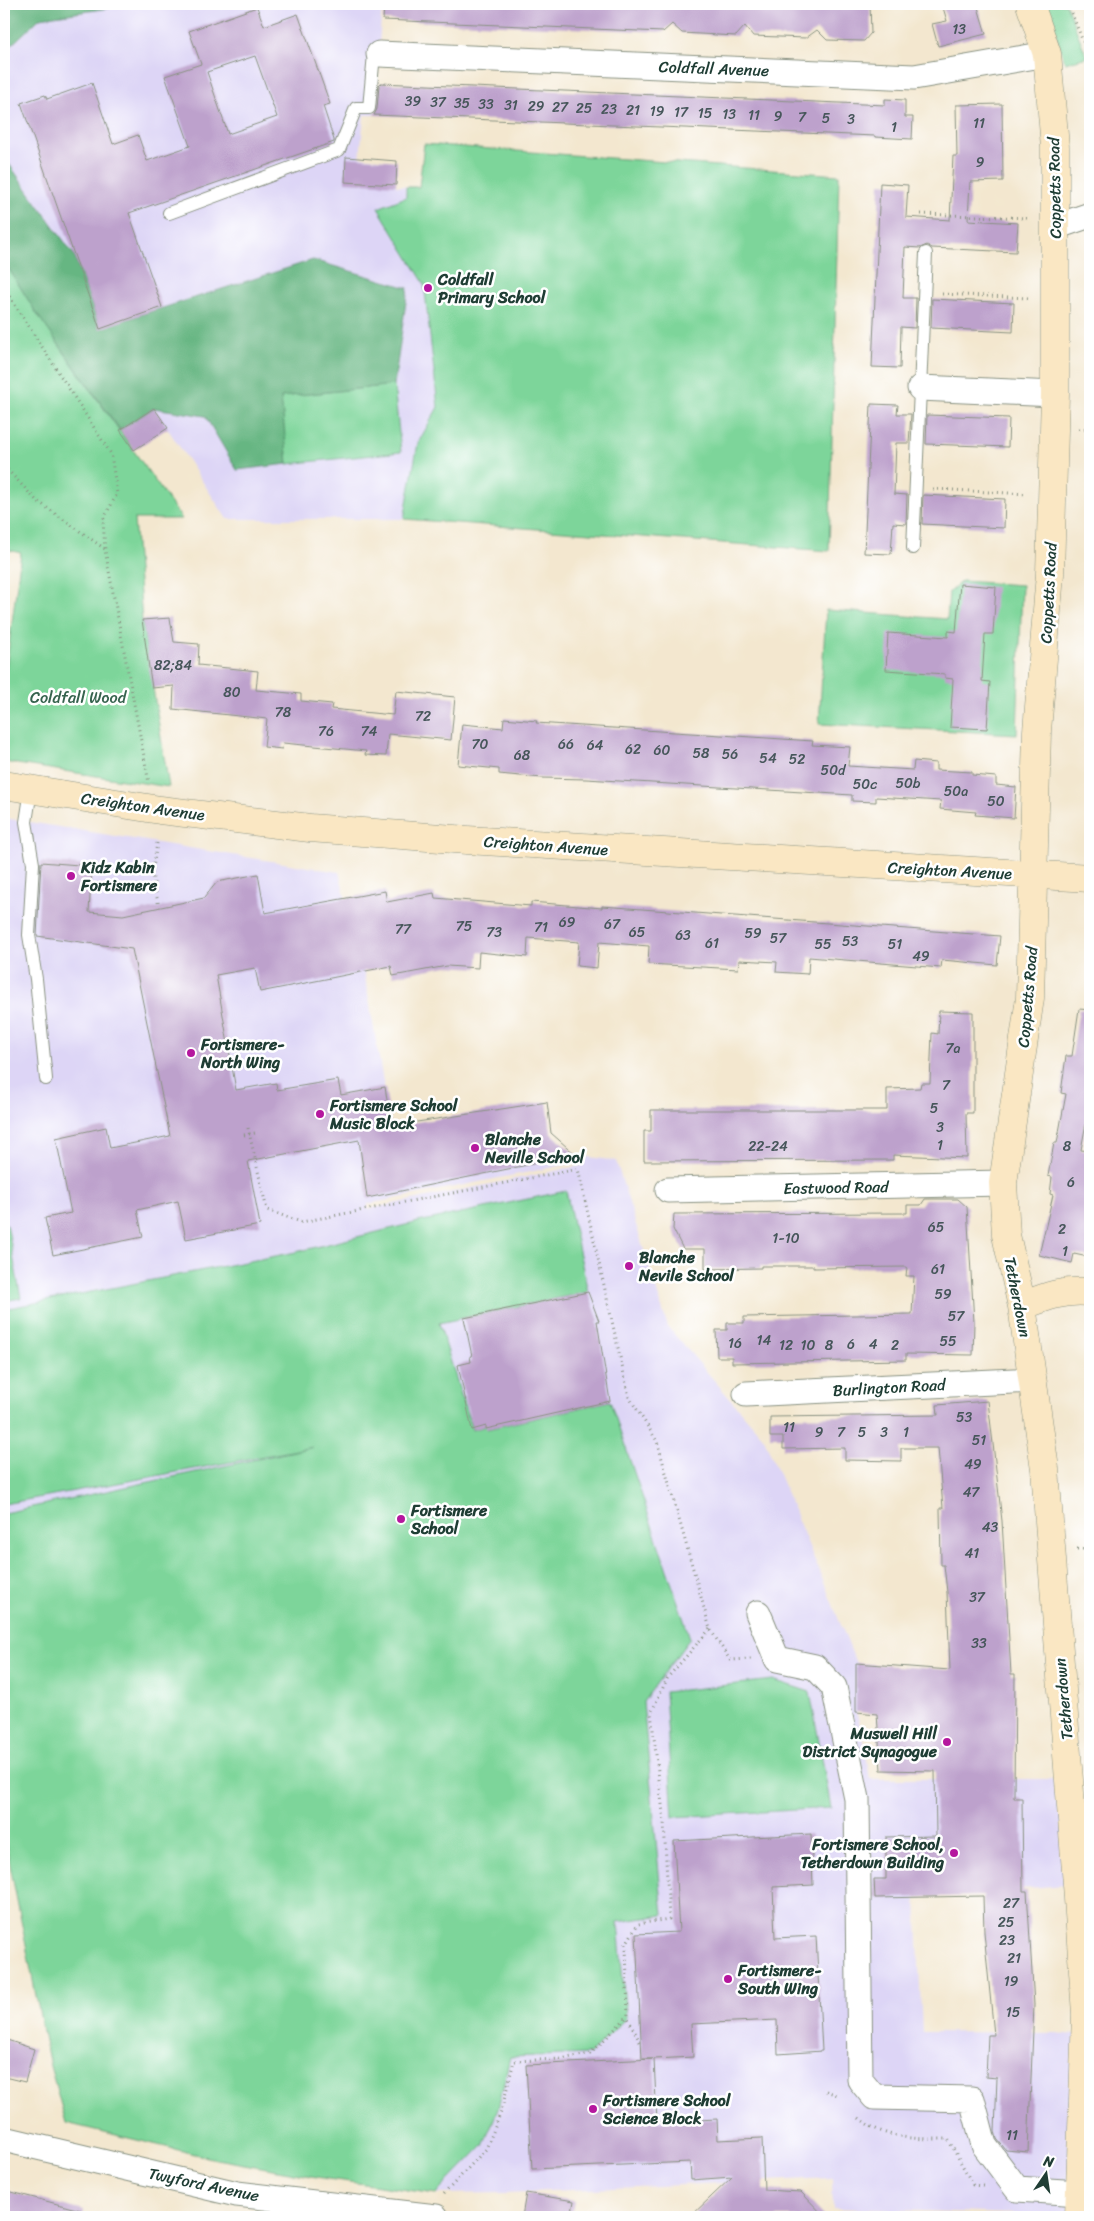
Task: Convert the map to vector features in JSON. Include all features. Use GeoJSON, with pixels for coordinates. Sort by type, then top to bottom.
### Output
{"type":"FeatureCollection","features":[{"type":"Feature","properties":{"kind":"street","name":"Coppetts Road"},"geometry":{"type":"LineString","coordinates":[[1003,1183],[1030,998],[1037,731],[1046,633],[1053,495],[1055,394],[1045,222],[1055,147],[1047,54],[1030,4]]}},
{"type":"Feature","properties":{"kind":"street","name":"Coldfall Avenue"},"geometry":{"type":"LineString","coordinates":[[379,54],[914,77],[1047,54]]}},
{"type":"Feature","properties":{"kind":"street"},"geometry":{"type":"LineString","coordinates":[[1045,222],[1090,214]]}},
{"type":"Feature","properties":{"kind":"street"},"geometry":{"type":"LineString","coordinates":[[920,388],[1055,394]]}},
{"type":"Feature","properties":{"kind":"street","name":"Creighton Avenue"},"geometry":{"type":"LineString","coordinates":[[4,785],[160,810],[310,828],[467,840],[1090,878]]}},
{"type":"Feature","properties":{"kind":"street","name":"Eastwood Road"},"geometry":{"type":"LineString","coordinates":[[668,1190],[1003,1183]]}},
{"type":"Feature","properties":{"kind":"street","name":"Tetherdown"},"geometry":{"type":"LineString","coordinates":[[1003,1183],[1006,1235],[1022,1306],[1047,1497],[1088,2014],[1079,2205]]}},
{"type":"Feature","properties":{"kind":"street"},"geometry":{"type":"LineString","coordinates":[[1022,1306],[1052,1294],[1074,1290],[1090,1292]]}},
{"type":"Feature","properties":{"kind":"street","name":"Burlington Road"},"geometry":{"type":"LineString","coordinates":[[746,1394],[1033,1380]]}},
{"type":"Feature","properties":{"kind":"street"},"geometry":{"type":"LineString","coordinates":[[758,1613],[777,1658],[815,1666],[834,1687],[856,1799],[860,2080],[874,2097],[972,2100],[984,2145],[1017,2189],[1079,2205]]}},
{"type":"Feature","properties":{"kind":"street","name":"Twyford Avenue"},"geometry":{"type":"LineString","coordinates":[[4,2139],[237,2194],[431,2217]]}},
{"type":"Feature","properties":{"kind":"lane"},"geometry":{"type":"LineString","coordinates":[[169,213],[339,150],[356,108],[368,108],[374,54],[379,54]]}},
{"type":"Feature","properties":{"kind":"lane"},"geometry":{"type":"LineString","coordinates":[[913,548],[926,253]]}},
{"type":"Feature","properties":{"kind":"lane"},"geometry":{"type":"LineString","coordinates":[[31,790],[26,822],[33,864],[29,935],[36,980],[46,1078]]}},
{"type":"Feature","properties":{"kind":"path"},"geometry":{"type":"LineString","coordinates":[[1068,4],[1084,44]]}},
{"type":"Feature","properties":{"kind":"path"},"geometry":{"type":"LineString","coordinates":[[921,214],[1045,222]]}},
{"type":"Feature","properties":{"kind":"path"},"geometry":{"type":"LineString","coordinates":[[4,288],[111,454],[117,494],[103,520],[105,550],[148,768],[149,786]]}},
{"type":"Feature","properties":{"kind":"path"},"geometry":{"type":"LineString","coordinates":[[924,293],[1022,297]]}},
{"type":"Feature","properties":{"kind":"path"},"geometry":{"type":"LineString","coordinates":[[4,466],[36,500],[105,550]]}},
{"type":"Feature","properties":{"kind":"path"},"geometry":{"type":"LineString","coordinates":[[915,489],[1053,495]]}},
{"type":"Feature","properties":{"kind":"path"},"geometry":{"type":"LineString","coordinates":[[157,843],[152,874],[159,907]]}},
{"type":"Feature","properties":{"kind":"path"},"geometry":{"type":"LineString","coordinates":[[248,1128],[267,1210],[301,1222],[578,1169],[630,1398],[657,1441],[710,1630],[730,1660],[777,1658]]}},
{"type":"Feature","properties":{"kind":"path"},"geometry":{"type":"LineString","coordinates":[[244,1136],[255,1134]]}},
{"type":"Feature","properties":{"kind":"path"},"geometry":{"type":"LineString","coordinates":[[640,2042],[628,2018],[626,1944],[638,1924],[669,1919],[664,1821],[651,1713],[668,1677],[710,1630]]}},
{"type":"Feature","properties":{"kind":"path"},"geometry":{"type":"LineString","coordinates":[[431,2217],[456,2180],[486,2149],[502,2112],[514,2061],[560,2059],[590,2054],[626,2018]]}},
{"type":"Feature","properties":{"kind":"path"},"geometry":{"type":"LineString","coordinates":[[826,2091],[848,2099]]}},
{"type":"Feature","properties":{"kind":"path"},"geometry":{"type":"LineString","coordinates":[[855,2112],[858,2118],[871,2128],[909,2138],[948,2139],[973,2185],[1017,2189]]}},
{"type":"Feature","properties":{"kind":"shaded area","name":"Coldfall Primary School"},"geometry":{"type":"Polygon","coordinates":[[[4,4],[382,4],[374,115],[364,115],[360,157],[397,161],[396,186],[419,187],[424,144],[839,175],[488,522],[404,519],[227,519],[154,408],[120,430],[4,261],[4,4]]]}},
{"type":"Feature","properties":{"kind":"shaded area","name":"Fortismere School"},"geometry":{"type":"Polygon","coordinates":[[[4,818],[339,872],[365,977],[392,1134],[413,1142],[412,1123],[547,1102],[551,1133],[576,1155],[616,1161],[668,1327],[764,1438],[831,1600],[856,1663],[856,1712],[863,1734],[870,1779],[1069,1779],[1077,1884],[916,1898],[922,2032],[1056,2033],[1085,2036],[1079,2216],[833,2208],[832,2178],[506,2193],[436,2194],[328,2179],[216,2159],[66,2123],[50,2066],[4,1835],[4,818]],[[575,1163],[368,1204],[368,1209],[584,1165],[575,1163]]]}},
{"type":"Feature","properties":{"kind":"green space"},"geometry":{"type":"Polygon","coordinates":[[[4,4],[108,4],[110,8],[40,18],[4,52],[4,4]]]}},
{"type":"Feature","properties":{"kind":"green space"},"geometry":{"type":"Polygon","coordinates":[[[1046,4],[1066,4],[1087,57],[1065,63],[1046,4]]]}},
{"type":"Feature","properties":{"kind":"green space"},"geometry":{"type":"Polygon","coordinates":[[[424,144],[839,175],[829,551],[404,519],[418,443],[438,407],[424,283],[378,208],[406,197],[406,187],[419,187],[424,144]]]}},
{"type":"Feature","properties":{"kind":"green space"},"geometry":{"type":"Polygon","coordinates":[[[4,157],[74,255],[100,328],[313,260],[408,288],[394,385],[281,397],[288,464],[237,470],[205,416],[154,408],[120,430],[37,314],[4,261],[4,157]]]}},
{"type":"Feature","properties":{"kind":"green space","name":"Coldfall Wood"},"geometry":{"type":"Polygon","coordinates":[[[4,261],[37,314],[182,519],[134,519],[142,620],[169,787],[4,762],[4,684],[21,553],[4,549],[4,261]]]}},
{"type":"Feature","properties":{"kind":"green space"},"geometry":{"type":"Polygon","coordinates":[[[394,385],[401,452],[288,464],[280,397],[394,385]]]}},
{"type":"Feature","properties":{"kind":"green space"},"geometry":{"type":"Polygon","coordinates":[[[962,581],[1022,585],[1017,734],[819,724],[826,610],[947,619],[949,592],[962,581]]]}},
{"type":"Feature","properties":{"kind":"green space"},"geometry":{"type":"Polygon","coordinates":[[[566,1191],[588,1292],[439,1323],[472,1430],[486,1426],[487,1429],[610,1401],[690,1638],[643,1702],[663,1915],[618,1922],[626,2018],[590,2054],[510,2057],[498,2109],[483,2146],[436,2194],[328,2179],[216,2159],[66,2123],[50,2066],[4,1835],[4,1513],[313,1447],[4,1504],[4,1309],[296,1252],[418,1222],[566,1191]]]}},
{"type":"Feature","properties":{"kind":"green space"},"geometry":{"type":"Polygon","coordinates":[[[7,1224],[21,1298],[4,1301],[4,1225],[7,1224]]]}},
{"type":"Feature","properties":{"kind":"green space"},"geometry":{"type":"Polygon","coordinates":[[[773,1680],[810,1692],[831,1808],[673,1817],[665,1692],[773,1680]]]}},
{"type":"Feature","properties":{"kind":"building"},"geometry":{"type":"Polygon","coordinates":[[[384,4],[870,4],[871,33],[864,41],[827,40],[817,30],[806,38],[753,36],[745,26],[736,36],[682,33],[672,24],[663,32],[383,20],[384,4]]]}},
{"type":"Feature","properties":{"kind":"building"},"geometry":{"type":"Polygon","coordinates":[[[942,4],[977,4],[986,34],[938,46],[932,24],[947,21],[942,4]]]}},
{"type":"Feature","properties":{"kind":"building"},"geometry":{"type":"Polygon","coordinates":[[[257,7],[264,26],[298,14],[330,104],[323,106],[334,142],[129,213],[162,307],[100,329],[21,103],[45,95],[47,99],[92,83],[113,144],[138,135],[147,161],[190,146],[165,76],[201,64],[189,31],[257,7]],[[255,56],[207,72],[228,134],[277,117],[255,56]]]}},
{"type":"Feature","properties":{"kind":"building"},"geometry":{"type":"Polygon","coordinates":[[[381,83],[885,105],[885,99],[905,100],[905,117],[913,117],[912,139],[374,115],[377,109],[379,85],[381,83]]]}},
{"type":"Feature","properties":{"kind":"building"},"geometry":{"type":"Polygon","coordinates":[[[1002,104],[1003,181],[970,182],[968,220],[1018,223],[1016,252],[932,248],[927,245],[920,248],[905,247],[903,298],[916,298],[915,328],[901,327],[900,368],[872,367],[880,183],[908,185],[906,217],[950,220],[953,156],[957,156],[956,105],[1002,104]]]}},
{"type":"Feature","properties":{"kind":"building"},"geometry":{"type":"Polygon","coordinates":[[[346,157],[397,161],[396,185],[345,182],[346,157]]]}},
{"type":"Feature","properties":{"kind":"building"},"geometry":{"type":"Polygon","coordinates":[[[932,299],[1014,303],[1013,332],[931,328],[932,299]]]}},
{"type":"Feature","properties":{"kind":"building"},"geometry":{"type":"Polygon","coordinates":[[[871,404],[898,405],[897,414],[911,414],[909,443],[896,443],[894,494],[907,495],[906,524],[893,523],[891,554],[864,553],[871,404]]]}},
{"type":"Feature","properties":{"kind":"building"},"geometry":{"type":"Polygon","coordinates":[[[154,408],[168,428],[134,450],[120,430],[154,408]]]}},
{"type":"Feature","properties":{"kind":"building"},"geometry":{"type":"Polygon","coordinates":[[[927,415],[1009,418],[1008,447],[926,444],[927,415]]]}},
{"type":"Feature","properties":{"kind":"building"},"geometry":{"type":"Polygon","coordinates":[[[923,495],[1005,499],[1004,528],[922,524],[923,495]]]}},
{"type":"Feature","properties":{"kind":"building"},"geometry":{"type":"Polygon","coordinates":[[[960,584],[996,587],[993,634],[985,634],[982,681],[990,682],[987,729],[950,727],[953,679],[945,678],[945,674],[886,670],[888,633],[948,637],[948,631],[956,632],[960,584]]]}},
{"type":"Feature","properties":{"kind":"building"},"geometry":{"type":"Polygon","coordinates":[[[170,618],[174,642],[199,644],[198,665],[258,671],[256,690],[301,694],[301,701],[332,704],[331,709],[393,715],[396,691],[455,697],[451,740],[388,734],[386,756],[365,755],[366,751],[283,743],[282,749],[264,747],[267,719],[173,709],[174,686],[152,688],[142,620],[170,618]]]}},
{"type":"Feature","properties":{"kind":"building"},"geometry":{"type":"Polygon","coordinates":[[[504,718],[537,721],[536,723],[813,741],[812,745],[850,747],[848,766],[913,770],[914,761],[936,763],[936,770],[972,772],[972,775],[996,777],[996,785],[1016,787],[1014,818],[975,815],[976,812],[940,809],[941,801],[876,797],[876,802],[852,801],[852,795],[542,778],[499,774],[499,769],[458,765],[462,724],[503,728],[504,718]]]}},
{"type":"Feature","properties":{"kind":"building"},"geometry":{"type":"Polygon","coordinates":[[[41,862],[92,866],[89,912],[123,915],[204,898],[217,882],[258,874],[265,913],[385,891],[387,902],[434,893],[435,898],[531,906],[531,902],[602,908],[602,906],[1000,936],[997,965],[942,960],[941,968],[809,957],[808,974],[776,972],[777,962],[739,960],[738,969],[648,964],[649,946],[599,942],[597,968],[577,966],[579,942],[528,938],[527,957],[479,952],[478,968],[447,966],[393,976],[391,966],[260,992],[255,968],[216,975],[236,1090],[276,1083],[277,1090],[338,1080],[341,1095],[385,1087],[391,1126],[547,1102],[551,1133],[576,1155],[367,1198],[359,1140],[248,1161],[260,1225],[186,1239],[178,1201],[137,1210],[143,1237],[53,1255],[45,1218],[71,1213],[56,1138],[106,1127],[110,1148],[170,1136],[132,949],[37,936],[41,862]]]}},
{"type":"Feature","properties":{"kind":"building"},"geometry":{"type":"Polygon","coordinates":[[[1079,1009],[1090,1010],[1090,1112],[1088,1112],[1081,1150],[1090,1151],[1090,1187],[1087,1206],[1090,1207],[1090,1247],[1088,1257],[1074,1254],[1072,1263],[1039,1255],[1053,1195],[1050,1194],[1052,1177],[1048,1176],[1054,1143],[1057,1143],[1066,1094],[1061,1093],[1066,1056],[1072,1056],[1079,1009]]]}},
{"type":"Feature","properties":{"kind":"building"},"geometry":{"type":"Polygon","coordinates":[[[939,1011],[973,1012],[973,1113],[966,1113],[967,1158],[893,1155],[893,1160],[644,1161],[644,1131],[651,1131],[651,1110],[887,1110],[887,1089],[920,1088],[921,1083],[930,1083],[932,1033],[938,1034],[939,1011]]]}},
{"type":"Feature","properties":{"kind":"building"},"geometry":{"type":"Polygon","coordinates":[[[925,1199],[958,1199],[967,1207],[974,1322],[973,1355],[906,1354],[906,1360],[732,1363],[732,1357],[717,1357],[716,1330],[727,1330],[727,1323],[744,1323],[744,1317],[912,1314],[914,1276],[906,1276],[907,1267],[814,1268],[814,1266],[761,1266],[761,1268],[705,1269],[705,1249],[683,1249],[673,1229],[674,1214],[907,1213],[907,1205],[921,1205],[925,1199]]]}},
{"type":"Feature","properties":{"kind":"building"},"geometry":{"type":"Polygon","coordinates":[[[588,1292],[599,1321],[597,1321],[610,1401],[486,1429],[486,1426],[472,1430],[458,1365],[471,1362],[470,1356],[472,1356],[464,1318],[588,1292]]]}},
{"type":"Feature","properties":{"kind":"building"},"geometry":{"type":"Polygon","coordinates":[[[988,1401],[1002,1521],[1011,1674],[1015,1674],[1014,1798],[1022,1798],[1023,1891],[1027,1891],[1034,2005],[1028,2152],[1006,2150],[997,2139],[995,2131],[997,2078],[986,2077],[988,2035],[994,2035],[984,1932],[983,1896],[875,1898],[874,1879],[886,1879],[886,1837],[936,1836],[935,1771],[881,1770],[877,1714],[856,1712],[856,1663],[950,1670],[947,1592],[944,1565],[941,1565],[940,1508],[943,1508],[938,1448],[901,1448],[901,1461],[845,1460],[845,1448],[783,1449],[783,1437],[770,1437],[770,1417],[938,1415],[937,1405],[988,1401]]]}},
{"type":"Feature","properties":{"kind":"building"},"geometry":{"type":"Polygon","coordinates":[[[811,1834],[813,1885],[773,1887],[775,1938],[816,1936],[822,2051],[778,2054],[777,2020],[691,2024],[693,2057],[654,2059],[657,2122],[717,2119],[718,2140],[762,2138],[764,2190],[801,2192],[825,2217],[690,2217],[732,2177],[691,2180],[690,2162],[532,2169],[526,2065],[653,2059],[642,2059],[636,1934],[679,1932],[674,1841],[811,1834]]]}},
{"type":"Feature","properties":{"kind":"building"},"geometry":{"type":"Polygon","coordinates":[[[4,2039],[34,2049],[25,2082],[4,2077],[4,2039]]]}},
{"type":"Feature","properties":{"kind":"building"},"geometry":{"type":"Polygon","coordinates":[[[4,2190],[84,2211],[83,2217],[4,2217],[4,2190]]]}},
{"type":"Feature","properties":{"kind":"building"},"geometry":{"type":"Polygon","coordinates":[[[526,2193],[574,2201],[571,2217],[522,2217],[526,2193]]]}},
{"type":"Feature","properties":{"kind":"place","name":"Coldfall Primary School"},"geometry":{"type":"Point","coordinates":[428,288]}},
{"type":"Feature","properties":{"kind":"place","name":"Kidz Kabin Fortismere"},"geometry":{"type":"Point","coordinates":[71,876]}},
{"type":"Feature","properties":{"kind":"place","name":"Fortismere- North Wing"},"geometry":{"type":"Point","coordinates":[191,1053]}},
{"type":"Feature","properties":{"kind":"place","name":"Fortismere School Music Block"},"geometry":{"type":"Point","coordinates":[320,1114]}},
{"type":"Feature","properties":{"kind":"place","name":"Blanche Neville School"},"geometry":{"type":"Point","coordinates":[475,1148]}},
{"type":"Feature","properties":{"kind":"place","name":"Blanche Nevile School"},"geometry":{"type":"Point","coordinates":[629,1266]}},
{"type":"Feature","properties":{"kind":"place","name":"Fortismere School"},"geometry":{"type":"Point","coordinates":[401,1519]}},
{"type":"Feature","properties":{"kind":"place","name":"Muswell Hill District Synagogue"},"geometry":{"type":"Point","coordinates":[947,1742]}},
{"type":"Feature","properties":{"kind":"place","name":"Fortismere School, Tetherdown Building"},"geometry":{"type":"Point","coordinates":[954,1853]}},
{"type":"Feature","properties":{"kind":"place","name":"Fortismere- South Wing"},"geometry":{"type":"Point","coordinates":[728,1979]}},
{"type":"Feature","properties":{"kind":"place","name":"Fortismere School Science Block"},"geometry":{"type":"Point","coordinates":[593,2109]}}]}
